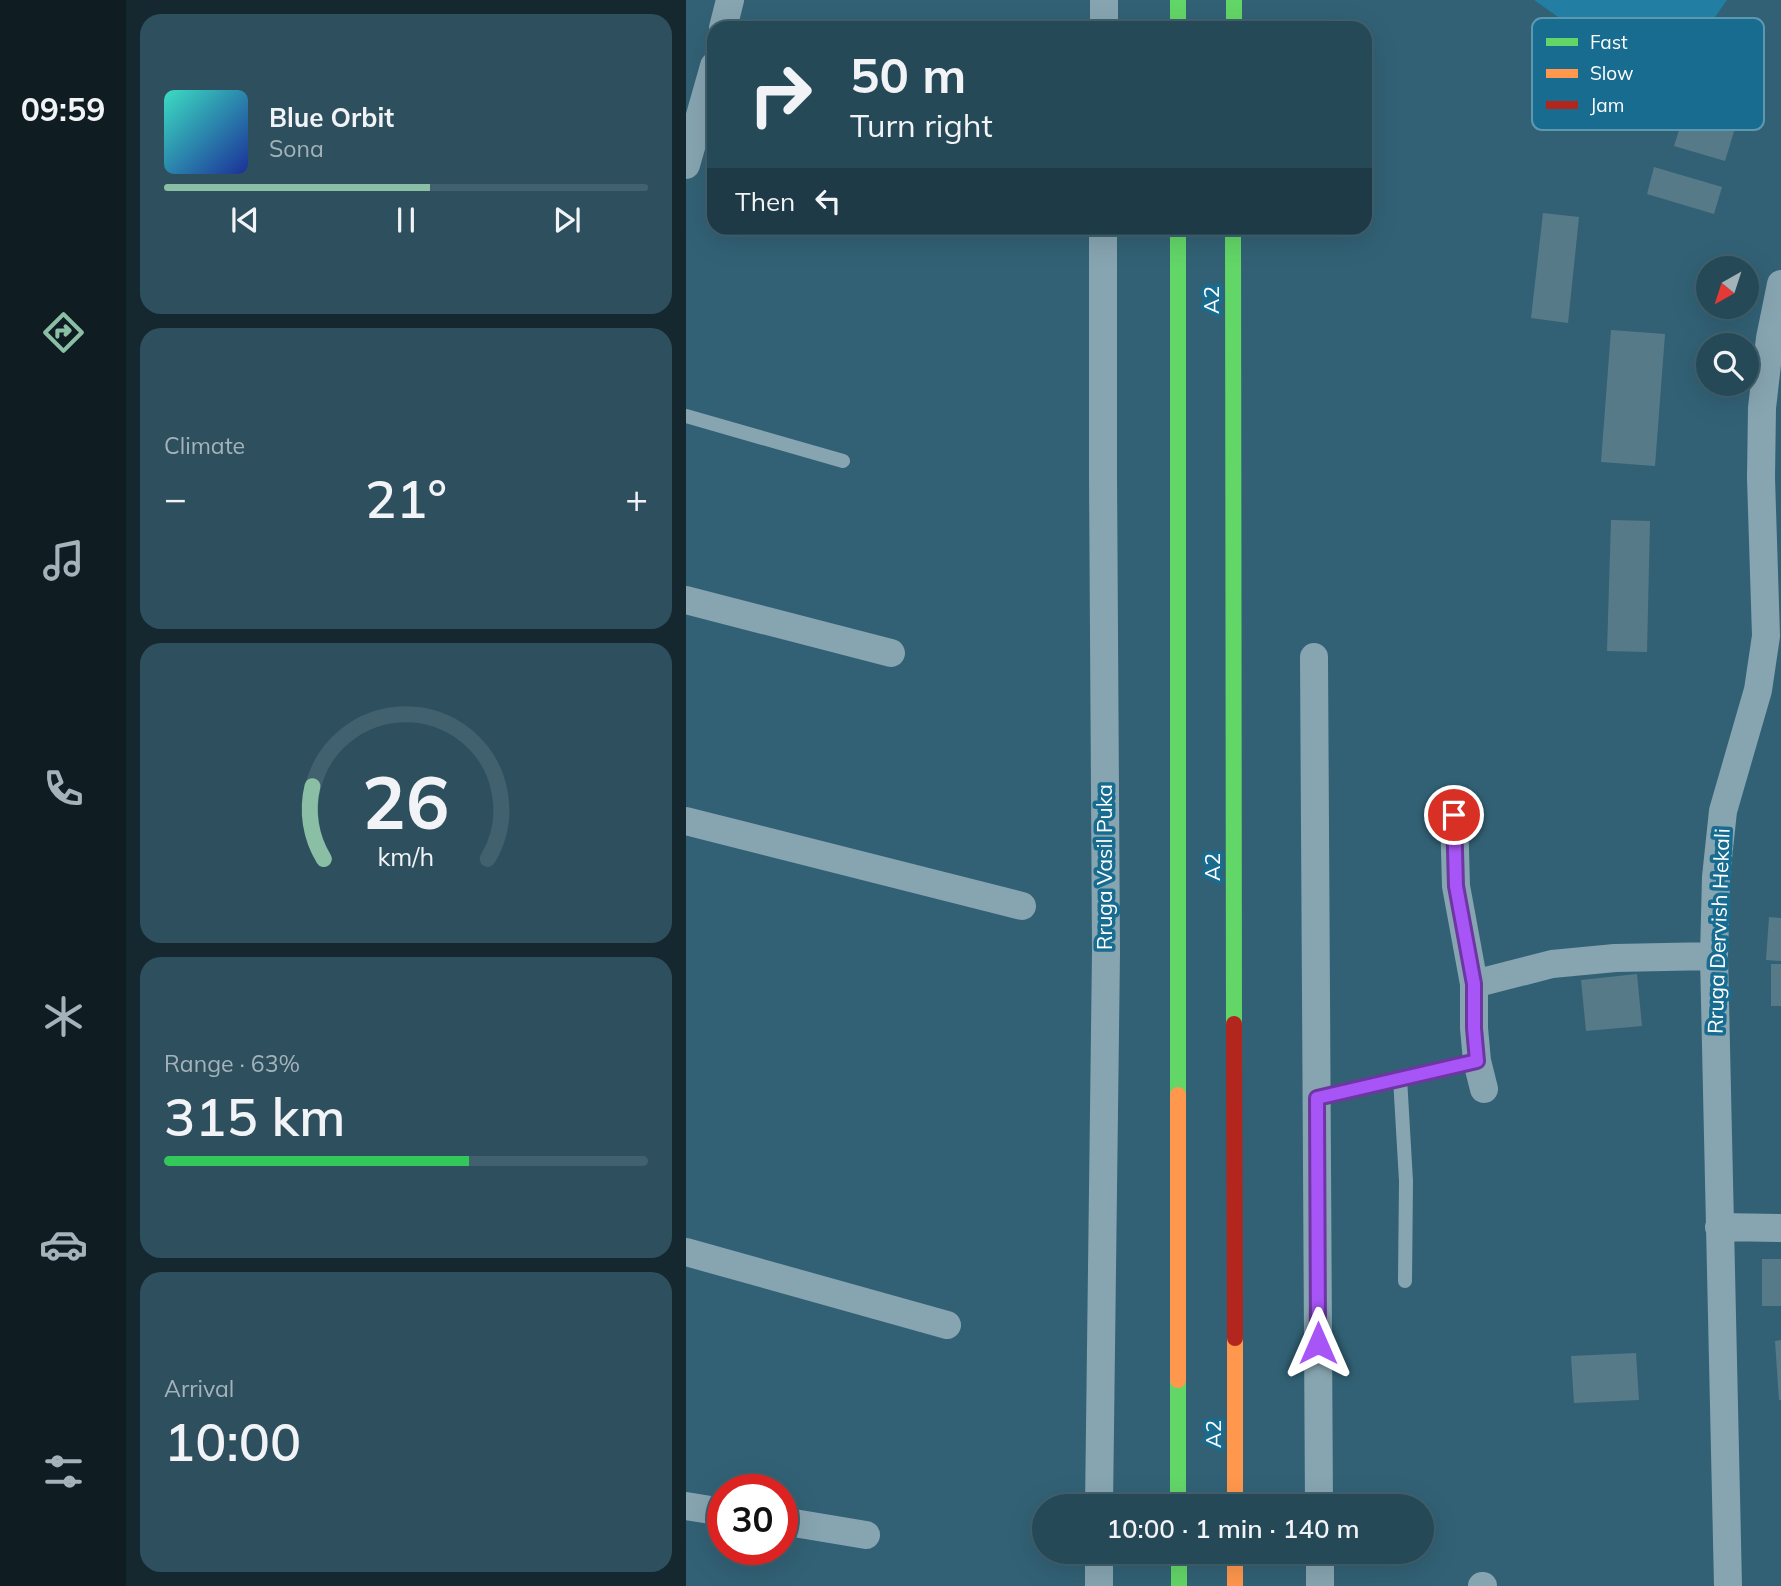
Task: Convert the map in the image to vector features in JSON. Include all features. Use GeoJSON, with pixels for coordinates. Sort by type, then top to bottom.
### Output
{"type":"FeatureCollection","features":[{"type":"Feature","properties":{"kind":"main road"},"geometry":{"type":"LineString","coordinates":[[1178,0],[1178,21]]}},
{"type":"Feature","properties":{"kind":"main road"},"geometry":{"type":"LineString","coordinates":[[1234,0],[1234,21]]}},
{"type":"Feature","properties":{"kind":"main road","name":"A2"},"geometry":{"type":"LineString","coordinates":[[1178,235],[1178,1494]]}},
{"type":"Feature","properties":{"kind":"main road","name":"A2"},"geometry":{"type":"LineString","coordinates":[[1233,235],[1235,1494]]}},
{"type":"Feature","properties":{"kind":"main road"},"geometry":{"type":"LineString","coordinates":[[1178,1564],[1179,1586]]}},
{"type":"Feature","properties":{"kind":"main road"},"geometry":{"type":"LineString","coordinates":[[1235,1564],[1235,1586]]}},
{"type":"Feature","properties":{"kind":"street"},"geometry":{"type":"LineString","coordinates":[[725,21],[730,0]]}},
{"type":"Feature","properties":{"kind":"street"},"geometry":{"type":"LineString","coordinates":[[1104,0],[1104,21]]}},
{"type":"Feature","properties":{"kind":"street"},"geometry":{"type":"LineString","coordinates":[[686,165],[707,100]]}},
{"type":"Feature","properties":{"kind":"street","name":"Rruga Vasil Puka"},"geometry":{"type":"LineString","coordinates":[[1099,1494],[1106,953],[1103,235]]}},
{"type":"Feature","properties":{"kind":"street","name":"Rruga Dervish Hekali"},"geometry":{"type":"LineString","coordinates":[[1728,1586],[1714,956],[1716,877],[1723,811],[1758,690],[1766,636],[1761,478],[1762,408],[1770,338],[1781,284]]}},
{"type":"Feature","properties":{"kind":"street"},"geometry":{"type":"LineString","coordinates":[[686,600],[891,653]]}},
{"type":"Feature","properties":{"kind":"street"},"geometry":{"type":"LineString","coordinates":[[1314,657],[1319,1494]]}},
{"type":"Feature","properties":{"kind":"street"},"geometry":{"type":"LineString","coordinates":[[1454,815],[1456,886],[1474,984],[1477,1061],[1484,1089]]}},
{"type":"Feature","properties":{"kind":"street"},"geometry":{"type":"LineString","coordinates":[[686,821],[1022,906]]}},
{"type":"Feature","properties":{"kind":"street"},"geometry":{"type":"LineString","coordinates":[[1474,984],[1552,964],[1615,958],[1714,956]]}},
{"type":"Feature","properties":{"kind":"street"},"geometry":{"type":"LineString","coordinates":[[1719,1227],[1781,1228]]}},
{"type":"Feature","properties":{"kind":"street"},"geometry":{"type":"LineString","coordinates":[[686,1252],[947,1325]]}},
{"type":"Feature","properties":{"kind":"street"},"geometry":{"type":"LineString","coordinates":[[686,1506],[707,1509]]}},
{"type":"Feature","properties":{"kind":"street"},"geometry":{"type":"LineString","coordinates":[[798,1524],[866,1535]]}},
{"type":"Feature","properties":{"kind":"street"},"geometry":{"type":"LineString","coordinates":[[1099,1564],[1099,1586]]}},
{"type":"Feature","properties":{"kind":"street"},"geometry":{"type":"LineString","coordinates":[[1320,1564],[1320,1586]]}},
{"type":"Feature","properties":{"kind":"lane"},"geometry":{"type":"LineString","coordinates":[[686,416],[843,461]]}},
{"type":"Feature","properties":{"kind":"lane"},"geometry":{"type":"LineString","coordinates":[[1317,1098],[1477,1061]]}},
{"type":"Feature","properties":{"kind":"lane"},"geometry":{"type":"LineString","coordinates":[[1399,1078],[1406,1181],[1405,1281]]}},
{"type":"Feature","properties":{"kind":"shaded area"},"geometry":{"type":"Polygon","coordinates":[[[1534,0],[1727,0],[1714,18],[1560,18],[1534,0]]]}},
{"type":"Feature","properties":{"kind":"building"},"geometry":{"type":"Polygon","coordinates":[[[1679,130],[1734,130],[1725,161],[1674,146],[1679,130]]]}},
{"type":"Feature","properties":{"kind":"building"},"geometry":{"type":"Polygon","coordinates":[[[1654,167],[1722,187],[1714,214],[1647,194],[1654,167]]]}},
{"type":"Feature","properties":{"kind":"building"},"geometry":{"type":"Polygon","coordinates":[[[1543,213],[1579,217],[1568,323],[1531,318],[1543,213]]]}},
{"type":"Feature","properties":{"kind":"building"},"geometry":{"type":"Polygon","coordinates":[[[1611,330],[1665,334],[1655,466],[1601,462],[1611,330]]]}},
{"type":"Feature","properties":{"kind":"building"},"geometry":{"type":"Polygon","coordinates":[[[1611,520],[1650,521],[1647,652],[1607,651],[1611,520]]]}},
{"type":"Feature","properties":{"kind":"building"},"geometry":{"type":"Polygon","coordinates":[[[1769,917],[1781,918],[1781,961],[1766,960],[1769,917]]]}},
{"type":"Feature","properties":{"kind":"building"},"geometry":{"type":"Polygon","coordinates":[[[1771,964],[1781,964],[1781,1006],[1771,1006],[1771,964]]]}},
{"type":"Feature","properties":{"kind":"building"},"geometry":{"type":"Polygon","coordinates":[[[1637,974],[1642,1026],[1586,1031],[1581,980],[1637,974]]]}},
{"type":"Feature","properties":{"kind":"building"},"geometry":{"type":"Polygon","coordinates":[[[1762,1259],[1781,1259],[1781,1306],[1762,1306],[1762,1259]]]}},
{"type":"Feature","properties":{"kind":"building"},"geometry":{"type":"Polygon","coordinates":[[[1781,1340],[1781,1400],[1779,1400],[1775,1341],[1781,1340]]]}},
{"type":"Feature","properties":{"kind":"building"},"geometry":{"type":"Polygon","coordinates":[[[1636,1353],[1639,1400],[1574,1403],[1571,1356],[1636,1353]]]}},
{"type":"Feature","properties":{"kind":"traffic: fast"},"geometry":{"type":"LineString","coordinates":[[1178,0],[1178,21]]}},
{"type":"Feature","properties":{"kind":"traffic: fast"},"geometry":{"type":"LineString","coordinates":[[1234,0],[1234,21]]}},
{"type":"Feature","properties":{"kind":"traffic: fast"},"geometry":{"type":"LineString","coordinates":[[1178,235],[1178,1095]]}},
{"type":"Feature","properties":{"kind":"traffic: fast"},"geometry":{"type":"LineString","coordinates":[[1233,235],[1234,1024]]}},
{"type":"Feature","properties":{"kind":"traffic: fast"},"geometry":{"type":"LineString","coordinates":[[1178,1380],[1178,1494]]}},
{"type":"Feature","properties":{"kind":"traffic: fast"},"geometry":{"type":"LineString","coordinates":[[1179,1564],[1179,1586]]}},
{"type":"Feature","properties":{"kind":"traffic: slow"},"geometry":{"type":"LineString","coordinates":[[1178,1095],[1178,1380]]}},
{"type":"Feature","properties":{"kind":"traffic: slow"},"geometry":{"type":"LineString","coordinates":[[1235,1338],[1235,1494]]}},
{"type":"Feature","properties":{"kind":"traffic: slow"},"geometry":{"type":"LineString","coordinates":[[1235,1564],[1235,1586]]}},
{"type":"Feature","properties":{"kind":"traffic: jam"},"geometry":{"type":"LineString","coordinates":[[1234,1024],[1235,1338]]}},
{"type":"Feature","properties":{"kind":"route"},"geometry":{"type":"LineString","coordinates":[[1318,1343],[1317,1098],[1477,1061],[1474,984],[1456,886],[1454,815]]}}]}
